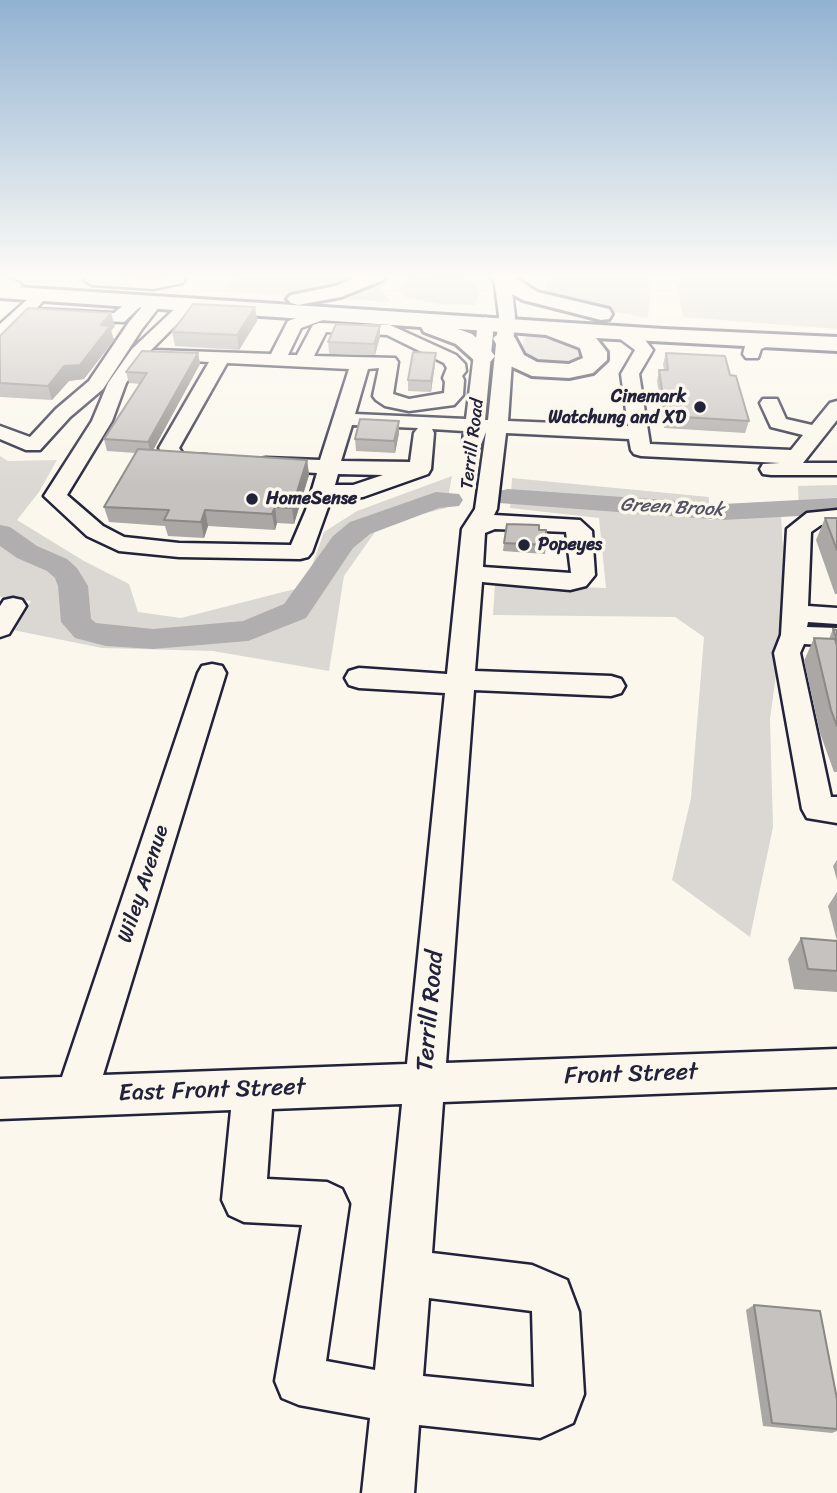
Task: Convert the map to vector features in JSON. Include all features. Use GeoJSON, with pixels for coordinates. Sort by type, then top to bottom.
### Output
{"type":"FeatureCollection","features":[{"type":"Feature","properties":{"kind":"highway"},"geometry":{"type":"LineString","coordinates":[[475,346],[483,356]]}},
{"type":"Feature","properties":{"kind":"highway"},"geometry":{"type":"LineString","coordinates":[[508,346],[514,359],[532,369],[569,371],[585,368],[595,359],[595,352],[590,346]]}},
{"type":"Feature","properties":{"kind":"highway"},"geometry":{"type":"LineString","coordinates":[[746,346],[788,346]]}},
{"type":"Feature","properties":{"kind":"street"},"geometry":{"type":"LineString","coordinates":[[0,432],[33,446],[63,413],[96,385],[122,346]]}},
{"type":"Feature","properties":{"kind":"street"},"geometry":{"type":"LineString","coordinates":[[146,346],[117,383],[103,421],[55,496],[95,531],[119,544],[143,547],[300,551],[323,492],[360,364]]}},
{"type":"Feature","properties":{"kind":"street"},"geometry":{"type":"LineString","coordinates":[[269,359],[273,346]]}},
{"type":"Feature","properties":{"kind":"street"},"geometry":{"type":"LineString","coordinates":[[269,359],[279,346]]}},
{"type":"Feature","properties":{"kind":"street"},"geometry":{"type":"LineString","coordinates":[[303,361],[310,346]]}},
{"type":"Feature","properties":{"kind":"street"},"geometry":{"type":"LineString","coordinates":[[420,346],[456,364],[457,371],[449,380]]}},
{"type":"Feature","properties":{"kind":"street","name":"Terrill Road"},"geometry":{"type":"LineString","coordinates":[[470,461],[486,422],[483,356],[488,346]]}},
{"type":"Feature","properties":{"kind":"street","name":"Terrill Road"},"geometry":{"type":"LineString","coordinates":[[388,1493],[477,483],[495,346]]}},
{"type":"Feature","properties":{"kind":"street"},"geometry":{"type":"LineString","coordinates":[[639,346],[644,350],[630,374],[641,450],[837,469]]}},
{"type":"Feature","properties":{"kind":"street"},"geometry":{"type":"LineString","coordinates":[[138,353],[360,364],[432,352]]}},
{"type":"Feature","properties":{"kind":"street"},"geometry":{"type":"LineString","coordinates":[[221,357],[169,448],[177,460],[420,469]]}},
{"type":"Feature","properties":{"kind":"street"},"geometry":{"type":"LineString","coordinates":[[393,360],[442,362],[449,380]]}},
{"type":"Feature","properties":{"kind":"street"},"geometry":{"type":"LineString","coordinates":[[393,360],[383,396],[399,404],[434,405],[452,397],[455,380],[449,380]]}},
{"type":"Feature","properties":{"kind":"street"},"geometry":{"type":"LineString","coordinates":[[385,391],[396,398],[420,401]]}},
{"type":"Feature","properties":{"kind":"street"},"geometry":{"type":"LineString","coordinates":[[771,403],[778,423],[837,444]]}},
{"type":"Feature","properties":{"kind":"street"},"geometry":{"type":"LineString","coordinates":[[716,472],[791,463],[837,407]]}},
{"type":"Feature","properties":{"kind":"street"},"geometry":{"type":"LineString","coordinates":[[345,414],[637,429]]}},
{"type":"Feature","properties":{"kind":"street"},"geometry":{"type":"LineString","coordinates":[[420,469],[424,433]]}},
{"type":"Feature","properties":{"kind":"street"},"geometry":{"type":"LineString","coordinates":[[323,492],[355,492],[420,469]]}},
{"type":"Feature","properties":{"kind":"street"},"geometry":{"type":"LineString","coordinates":[[470,574],[570,582],[577,581],[583,575],[580,531],[572,525],[493,522],[475,516]]}},
{"type":"Feature","properties":{"kind":"street"},"geometry":{"type":"LineString","coordinates":[[837,517],[815,518],[799,529],[794,624],[787,653],[818,808],[837,810]]}},
{"type":"Feature","properties":{"kind":"street"},"geometry":{"type":"LineString","coordinates":[[794,624],[837,617]]}},
{"type":"Feature","properties":{"kind":"street"},"geometry":{"type":"LineString","coordinates":[[794,624],[837,637]]}},
{"type":"Feature","properties":{"kind":"street","name":"Wiley Avenue"},"geometry":{"type":"LineString","coordinates":[[76,1096],[212,673]]}},
{"type":"Feature","properties":{"kind":"street"},"geometry":{"type":"LineString","coordinates":[[359,678],[611,686]]}},
{"type":"Feature","properties":{"kind":"street","name":"Front Street"},"geometry":{"type":"LineString","coordinates":[[425,1083],[837,1068]]}},
{"type":"Feature","properties":{"kind":"street","name":"East Front Street"},"geometry":{"type":"LineString","coordinates":[[0,1098],[425,1083]]}},
{"type":"Feature","properties":{"kind":"street"},"geometry":{"type":"LineString","coordinates":[[253,1089],[244,1200],[327,1204],[299,1381],[396,1398],[540,1413],[555,1405],[559,1394],[556,1312],[551,1296],[532,1288],[408,1273]]}},
{"type":"Feature","properties":{"kind":"shaded area"},"geometry":{"type":"Polygon","coordinates":[[[523,346],[587,347],[581,365],[529,363],[523,346]]]}},
{"type":"Feature","properties":{"kind":"shaded area"},"geometry":{"type":"Polygon","coordinates":[[[0,456],[8,461],[57,460],[39,492],[17,520],[84,561],[129,584],[138,612],[181,618],[299,588],[309,574],[324,532],[357,511],[452,476],[446,508],[391,522],[375,532],[344,576],[329,671],[213,651],[102,648],[13,630],[31,601],[0,597],[0,456]]]}},
{"type":"Feature","properties":{"kind":"shaded area"},"geometry":{"type":"Polygon","coordinates":[[[512,478],[709,497],[709,520],[781,515],[786,600],[770,719],[773,827],[750,937],[672,880],[691,798],[704,637],[675,617],[493,615],[495,584],[606,588],[599,518],[510,508],[512,478]]]}},
{"type":"Feature","properties":{"kind":"shaded area"},"geometry":{"type":"Polygon","coordinates":[[[837,485],[837,512],[799,513],[798,486],[837,485]]]}},
{"type":"Feature","properties":{"kind":"building"},"geometry":{"type":"Polygon","coordinates":[[[0,346],[95,346],[80,365],[64,366],[48,386],[0,383],[0,346]]]}},
{"type":"Feature","properties":{"kind":"building"},"geometry":{"type":"Polygon","coordinates":[[[142,351],[198,353],[148,442],[104,439],[147,373],[126,372],[142,351]]]}},
{"type":"Feature","properties":{"kind":"building"},"geometry":{"type":"Polygon","coordinates":[[[413,352],[436,353],[431,381],[408,380],[413,352]]]}},
{"type":"Feature","properties":{"kind":"building","name":"Cinemark Watchung and XD"},"geometry":{"type":"Polygon","coordinates":[[[666,353],[725,356],[730,375],[736,376],[749,421],[666,416],[659,370],[668,370],[666,353]]]}},
{"type":"Feature","properties":{"kind":"building"},"geometry":{"type":"Polygon","coordinates":[[[360,419],[399,421],[394,441],[355,439],[360,419]]]}},
{"type":"Feature","properties":{"kind":"building"},"geometry":{"type":"Polygon","coordinates":[[[138,449],[307,460],[292,508],[275,507],[272,514],[205,510],[201,522],[164,520],[169,510],[104,507],[138,449]]]}},
{"type":"Feature","properties":{"kind":"building"},"geometry":{"type":"Polygon","coordinates":[[[825,518],[837,518],[837,550],[825,518]]]}},
{"type":"Feature","properties":{"kind":"building","name":"Popeyes"},"geometry":{"type":"Polygon","coordinates":[[[507,524],[539,525],[539,530],[546,530],[546,545],[504,543],[507,524]]]}},
{"type":"Feature","properties":{"kind":"building"},"geometry":{"type":"Polygon","coordinates":[[[814,638],[835,639],[837,646],[837,726],[831,710],[814,638]]]}},
{"type":"Feature","properties":{"kind":"building"},"geometry":{"type":"Polygon","coordinates":[[[801,938],[837,941],[837,971],[808,969],[801,938]]]}},
{"type":"Feature","properties":{"kind":"building"},"geometry":{"type":"Polygon","coordinates":[[[754,1305],[820,1311],[837,1399],[837,1429],[772,1423],[754,1305]]]}},
{"type":"Feature","properties":{"kind":"waterway","name":"Green Brook"},"geometry":{"type":"LineString","coordinates":[[508,497],[723,512],[837,506]]}},
{"type":"Feature","properties":{"kind":"waterway","name":"Green Brook"},"geometry":{"type":"LineString","coordinates":[[0,533],[27,552],[57,565],[67,574],[73,586],[76,622],[86,631],[106,636],[153,639],[248,631],[295,611],[343,542],[360,528],[436,500],[450,500]]}},
{"type":"Feature","properties":{"kind":"place","name":"Cinemark Watchung and XD"},"geometry":{"type":"Point","coordinates":[700,407]}},
{"type":"Feature","properties":{"kind":"place","name":"HomeSense"},"geometry":{"type":"Point","coordinates":[252,499]}},
{"type":"Feature","properties":{"kind":"place","name":"Popeyes"},"geometry":{"type":"Point","coordinates":[524,545]}}]}
